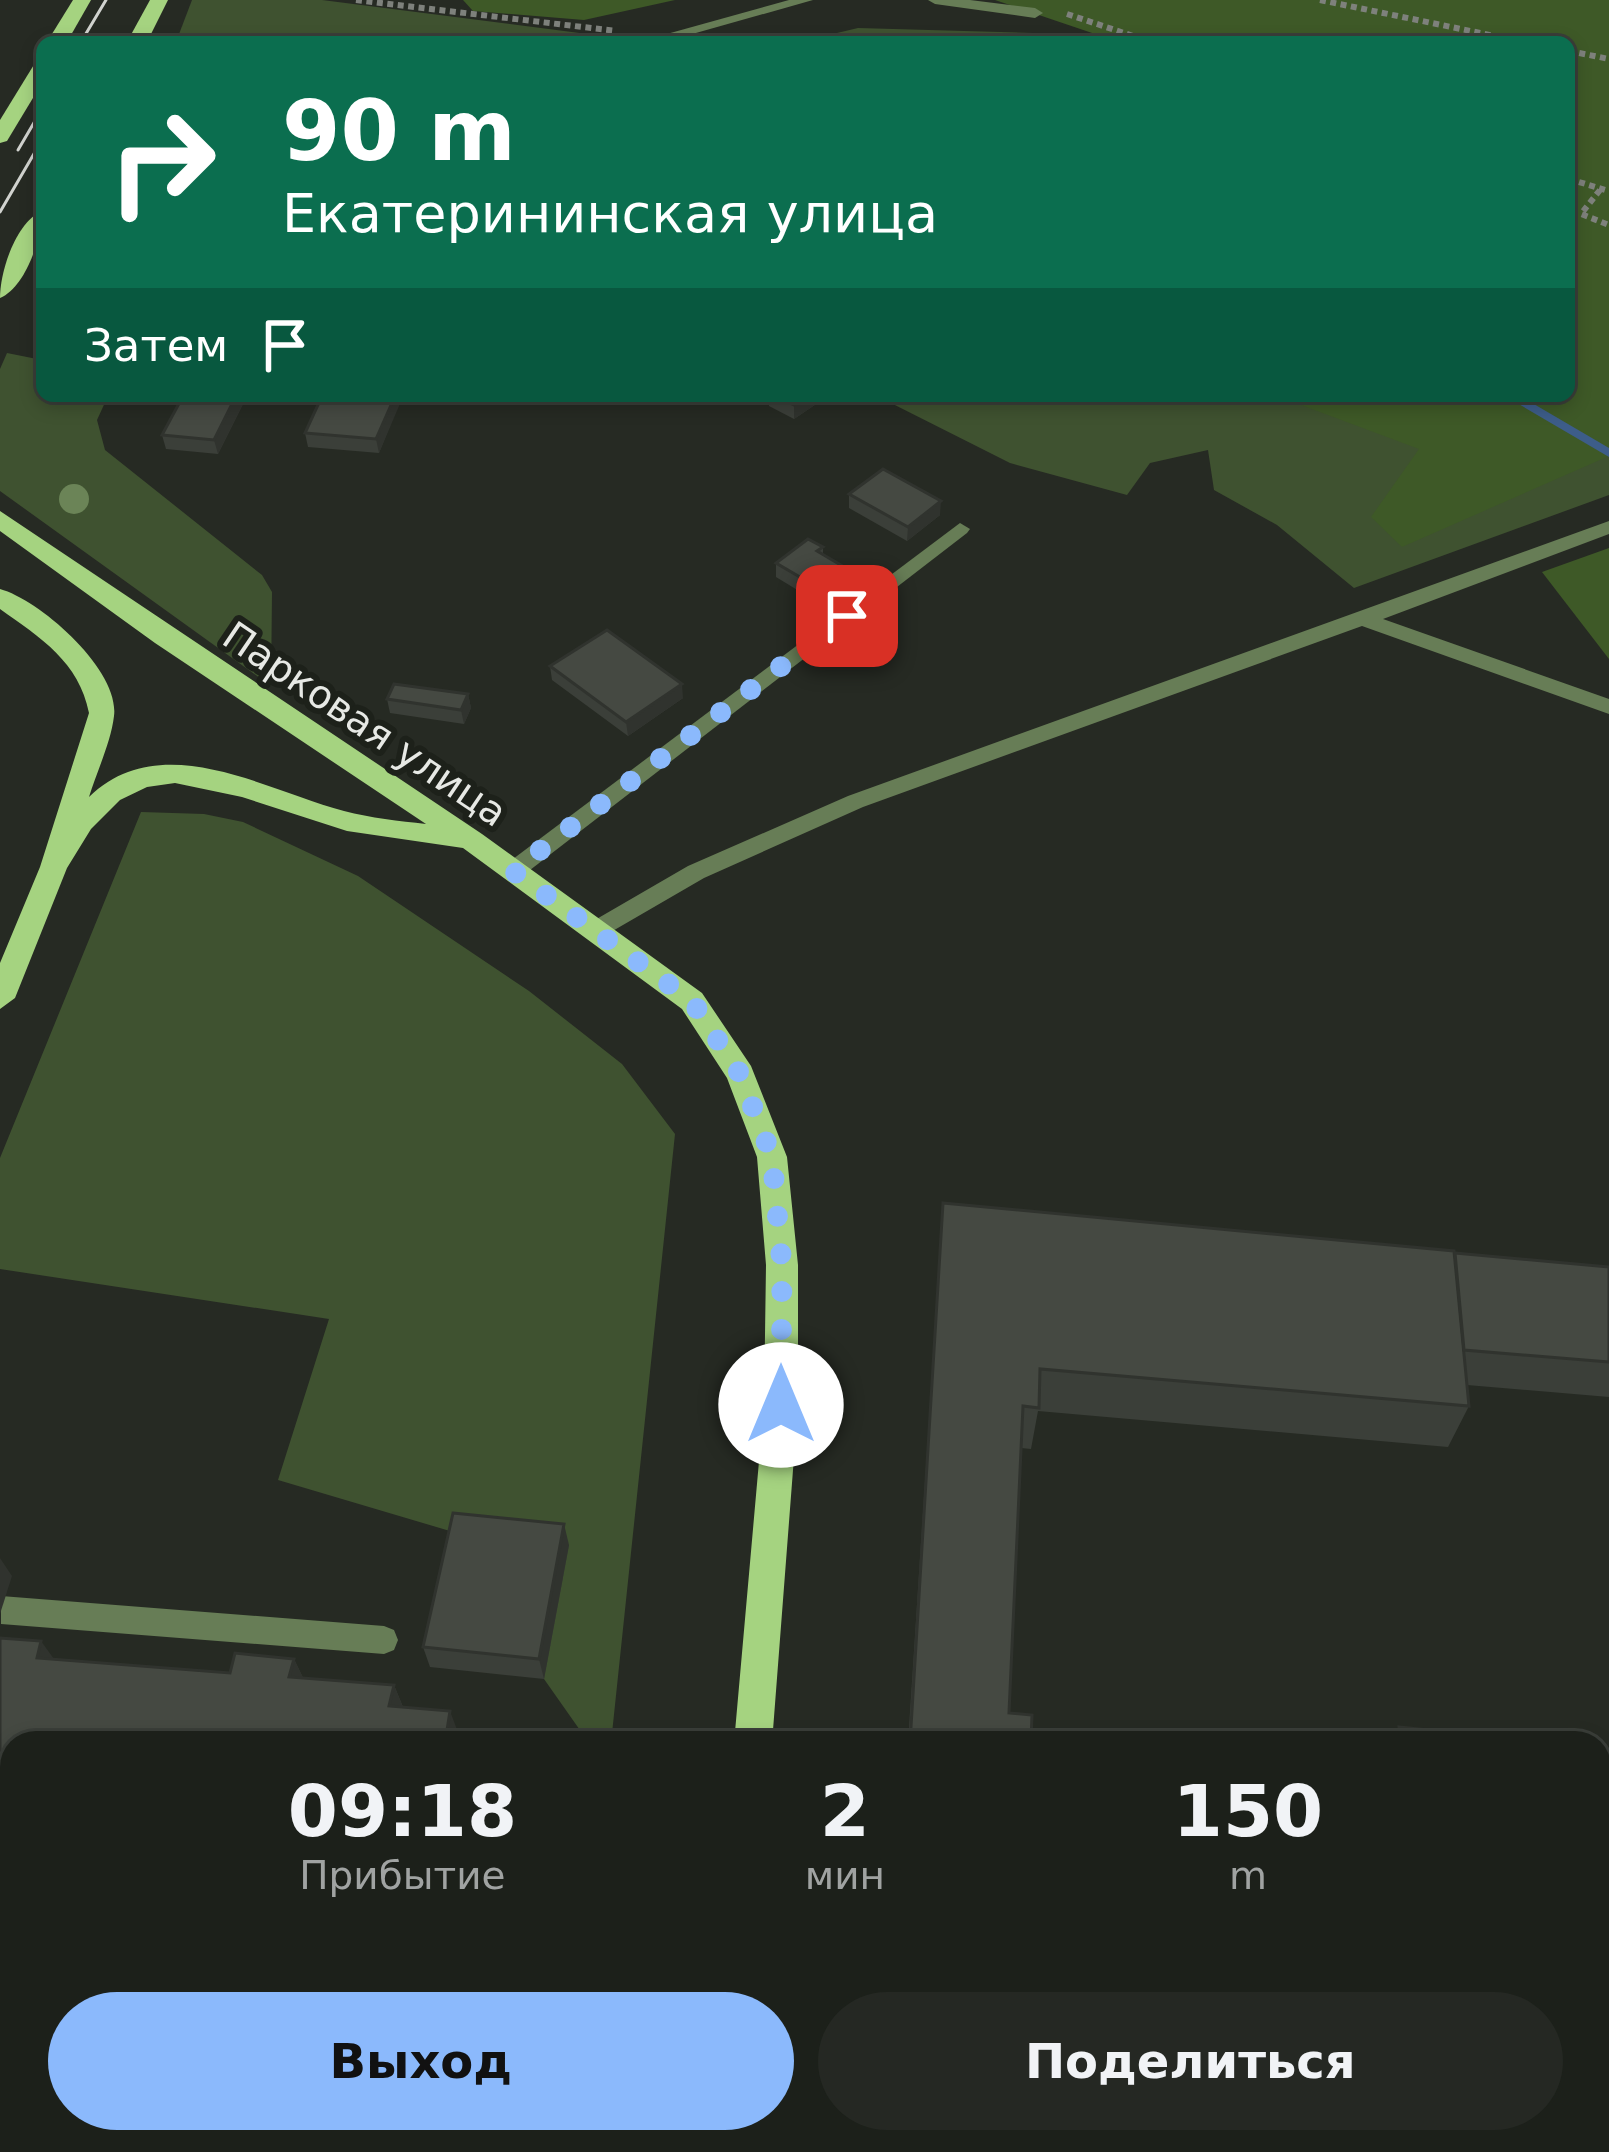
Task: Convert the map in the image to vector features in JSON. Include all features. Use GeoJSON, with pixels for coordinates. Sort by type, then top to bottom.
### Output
{"type":"FeatureCollection","features":[{"type":"Feature","properties":{"kind":"main road"},"geometry":{"type":"LineString","coordinates":[[61,36],[82,0]]}},
{"type":"Feature","properties":{"kind":"main road"},"geometry":{"type":"LineString","coordinates":[[140,36],[159,0]]}},
{"type":"Feature","properties":{"kind":"main road"},"geometry":{"type":"LineString","coordinates":[[0,137],[36,77]]}},
{"type":"Feature","properties":{"kind":"main road"},"geometry":{"type":"LineString","coordinates":[[0,291],[36,228]]}},
{"type":"Feature","properties":{"kind":"main road","name":"Парковая улица"},"geometry":{"type":"LineString","coordinates":[[0,519],[164,637],[472,842],[692,1001],[740,1074],[772,1157],[782,1265],[781,1405],[754,1731]]}},
{"type":"Feature","properties":{"kind":"main road"},"geometry":{"type":"LineString","coordinates":[[0,597],[58,639],[92,673],[102,713],[54,867]]}},
{"type":"Feature","properties":{"kind":"main road"},"geometry":{"type":"LineString","coordinates":[[0,998],[68,838],[104,798],[146,778],[179,773],[247,784],[333,818],[472,842]]}},
{"type":"Feature","properties":{"kind":"street"},"geometry":{"type":"LineString","coordinates":[[671,36],[806,0]]}},
{"type":"Feature","properties":{"kind":"street"},"geometry":{"type":"LineString","coordinates":[[935,0],[1035,13]]}},
{"type":"Feature","properties":{"kind":"street"},"geometry":{"type":"LineString","coordinates":[[596,930],[670,882],[904,783],[1357,617],[1462,585],[1609,527]]}},
{"type":"Feature","properties":{"kind":"street"},"geometry":{"type":"LineString","coordinates":[[513,871],[959,529]]}},
{"type":"Feature","properties":{"kind":"street"},"geometry":{"type":"LineString","coordinates":[[1357,617],[1609,707]]}},
{"type":"Feature","properties":{"kind":"street"},"geometry":{"type":"LineString","coordinates":[[1,1610],[384,1640]]}},
{"type":"Feature","properties":{"kind":"path"},"geometry":{"type":"LineString","coordinates":[[356,0],[648,36]]}},
{"type":"Feature","properties":{"kind":"path"},"geometry":{"type":"LineString","coordinates":[[1320,0],[1495,36]]}},
{"type":"Feature","properties":{"kind":"path"},"geometry":{"type":"LineString","coordinates":[[1065,14],[1132,36]]}},
{"type":"Feature","properties":{"kind":"path"},"geometry":{"type":"LineString","coordinates":[[1575,52],[1609,59]]}},
{"type":"Feature","properties":{"kind":"path"},"geometry":{"type":"LineString","coordinates":[[1575,181],[1605,190],[1581,214],[1609,226]]}},
{"type":"Feature","properties":{"kind":"green space"},"geometry":{"type":"Polygon","coordinates":[[[192,0],[322,0],[595,35],[591,36],[178,36],[192,0]]]}},
{"type":"Feature","properties":{"kind":"green space"},"geometry":{"type":"Polygon","coordinates":[[[463,0],[675,0],[584,20],[473,11],[463,0]]]}},
{"type":"Feature","properties":{"kind":"green space"},"geometry":{"type":"Polygon","coordinates":[[[995,0],[1609,0],[1609,456],[1402,547],[1371,517],[1419,449],[1293,402],[1575,402],[1575,36],[1074,36],[1098,35],[995,0]]]}},
{"type":"Feature","properties":{"kind":"green space"},"geometry":{"type":"Polygon","coordinates":[[[858,28],[1102,35],[1102,36],[824,36],[858,28]]]}},
{"type":"Feature","properties":{"kind":"green space"},"geometry":{"type":"Polygon","coordinates":[[[1609,248],[1609,495],[1354,588],[1277,525],[1214,490],[1208,450],[1150,463],[1127,495],[1010,463],[889,402],[1575,402],[1575,374],[1609,248]]]}},
{"type":"Feature","properties":{"kind":"green space"},"geometry":{"type":"Polygon","coordinates":[[[7,353],[36,359],[36,402],[105,402],[97,420],[105,450],[262,575],[272,592],[271,686],[0,491],[0,369],[7,353]]]}},
{"type":"Feature","properties":{"kind":"green space"},"geometry":{"type":"Polygon","coordinates":[[[1609,548],[1609,659],[1542,572],[1609,548]]]}},
{"type":"Feature","properties":{"kind":"green space"},"geometry":{"type":"Polygon","coordinates":[[[141,812],[204,814],[243,822],[358,876],[529,991],[622,1064],[675,1134],[612,1731],[581,1731],[544,1679],[460,1534],[278,1480],[329,1319],[0,1269],[0,1158],[141,812]]]}},
{"type":"Feature","properties":{"kind":"building"},"geometry":{"type":"Polygon","coordinates":[[[180,402],[233,402],[214,440],[162,435],[180,402]]]}},
{"type":"Feature","properties":{"kind":"building"},"geometry":{"type":"Polygon","coordinates":[[[319,402],[392,402],[376,439],[305,433],[319,402]]]}},
{"type":"Feature","properties":{"kind":"building"},"geometry":{"type":"Polygon","coordinates":[[[883,469],[941,501],[908,527],[849,494],[883,469]]]}},
{"type":"Feature","properties":{"kind":"building"},"geometry":{"type":"Polygon","coordinates":[[[808,539],[823,547],[817,551],[844,567],[817,587],[776,563],[808,539]]]}},
{"type":"Feature","properties":{"kind":"building"},"geometry":{"type":"Polygon","coordinates":[[[607,630],[682,684],[626,722],[550,666],[607,630]]]}},
{"type":"Feature","properties":{"kind":"building"},"geometry":{"type":"Polygon","coordinates":[[[394,684],[468,694],[461,710],[387,699],[394,684]]]}},
{"type":"Feature","properties":{"kind":"building"},"geometry":{"type":"Polygon","coordinates":[[[943,1203],[1454,1251],[1469,1406],[1040,1369],[1039,1408],[1023,1406],[1009,1713],[1032,1715],[1031,1731],[911,1731],[943,1203]]]}},
{"type":"Feature","properties":{"kind":"building"},"geometry":{"type":"Polygon","coordinates":[[[1455,1253],[1609,1267],[1609,1362],[1464,1350],[1455,1253]]]}},
{"type":"Feature","properties":{"kind":"building"},"geometry":{"type":"Polygon","coordinates":[[[453,1513],[564,1524],[539,1659],[423,1647],[453,1513]]]}},
{"type":"Feature","properties":{"kind":"building"},"geometry":{"type":"Polygon","coordinates":[[[0,1638],[41,1641],[37,1658],[230,1673],[235,1653],[294,1659],[289,1677],[394,1685],[389,1706],[450,1711],[447,1731],[0,1731],[0,1638]]]}},
{"type":"Feature","properties":{"kind":"waterway"},"geometry":{"type":"LineString","coordinates":[[1521,402],[1609,453]]}},
{"type":"Feature","properties":{"kind":"tram line"},"geometry":{"type":"LineString","coordinates":[[85,36],[106,0]]}},
{"type":"Feature","properties":{"kind":"tram line"},"geometry":{"type":"LineString","coordinates":[[18,150],[36,119]]}},
{"type":"Feature","properties":{"kind":"tram line"},"geometry":{"type":"LineString","coordinates":[[0,212],[36,150]]}},
{"type":"Feature","properties":{"kind":"route"},"geometry":{"type":"LineString","coordinates":[[781,1405],[782,1265],[772,1157],[740,1074],[692,1001],[513,871],[847,616]]}}]}
